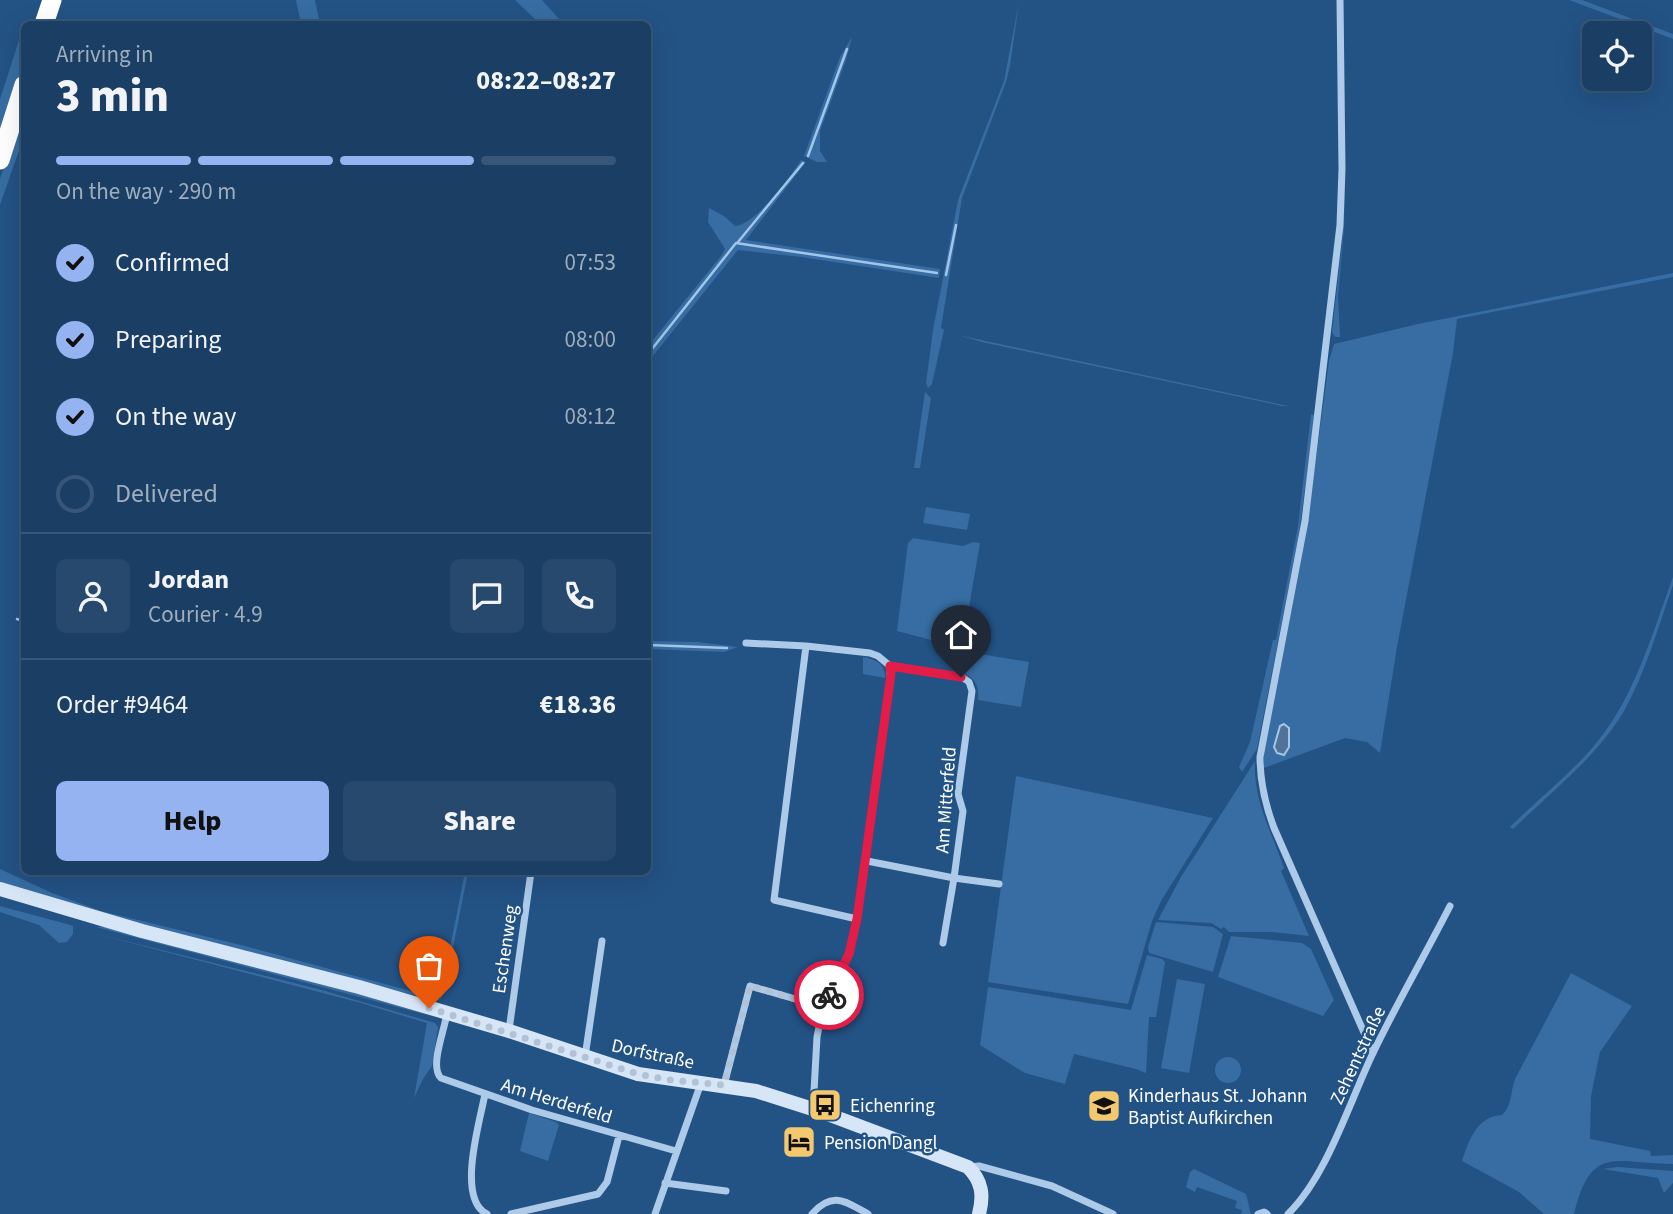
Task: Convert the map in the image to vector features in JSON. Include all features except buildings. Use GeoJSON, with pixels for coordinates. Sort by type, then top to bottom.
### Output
{"type":"FeatureCollection","features":[{"type":"Feature","properties":{"kind":"highway"},"geometry":{"type":"LineString","coordinates":[[45,21],[52,0]]}},
{"type":"Feature","properties":{"kind":"highway"},"geometry":{"type":"LineString","coordinates":[[0,160],[21,94]]}},
{"type":"Feature","properties":{"kind":"street"},"geometry":{"type":"LineString","coordinates":[[1339,0],[1342,169],[1340,225],[1305,521],[1261,748],[1260,780],[1263,799],[1274,828],[1373,1053]]}},
{"type":"Feature","properties":{"kind":"street"},"geometry":{"type":"LineString","coordinates":[[746,643],[870,653],[890,666],[867,861],[857,919],[849,954],[823,1007],[817,1038],[813,1109]]}},
{"type":"Feature","properties":{"kind":"street"},"geometry":{"type":"LineString","coordinates":[[806,646],[774,900],[857,919]]}},
{"type":"Feature","properties":{"kind":"street","name":"Am Mitterfeld"},"geometry":{"type":"LineString","coordinates":[[890,666],[961,677],[968,682],[972,691],[958,794],[963,811],[943,943]]}},
{"type":"Feature","properties":{"kind":"street","name":"Am Mitterfeld"},"geometry":{"type":"LineString","coordinates":[[867,861],[999,884]]}},
{"type":"Feature","properties":{"kind":"street","name":"Eschenweg"},"geometry":{"type":"LineString","coordinates":[[509,1031],[531,875]]}},
{"type":"Feature","properties":{"kind":"street","name":"Dorfstraße"},"geometry":{"type":"LineString","coordinates":[[0,889],[142,931],[359,987],[509,1031],[638,1074],[756,1091],[813,1109],[968,1167],[978,1179]]}},
{"type":"Feature","properties":{"kind":"street","name":"Zehentstraße"},"geometry":{"type":"LineString","coordinates":[[1288,1214],[1304,1197],[1340,1129],[1373,1053],[1450,906]]}},
{"type":"Feature","properties":{"kind":"street"},"geometry":{"type":"LineString","coordinates":[[584,1057],[602,941]]}},
{"type":"Feature","properties":{"kind":"street"},"geometry":{"type":"LineString","coordinates":[[724,1085],[750,986],[823,1007]]}},
{"type":"Feature","properties":{"kind":"street","name":"Am Herderfeld"},"geometry":{"type":"LineString","coordinates":[[447,1013],[436,1065],[437,1075],[445,1080],[619,1136],[676,1151]]}},
{"type":"Feature","properties":{"kind":"street"},"geometry":{"type":"LineString","coordinates":[[655,1214],[701,1083]]}},
{"type":"Feature","properties":{"kind":"street","name":"Am Herderfeld"},"geometry":{"type":"LineString","coordinates":[[485,1094],[471,1166],[473,1194],[478,1212],[487,1214]]}},
{"type":"Feature","properties":{"kind":"street","name":"Am Herderfeld"},"geometry":{"type":"LineString","coordinates":[[510,1214],[598,1194],[607,1182],[619,1136]]}},
{"type":"Feature","properties":{"kind":"street"},"geometry":{"type":"LineString","coordinates":[[968,1167],[979,1166],[1052,1186],[1113,1214]]}},
{"type":"Feature","properties":{"kind":"street"},"geometry":{"type":"LineString","coordinates":[[979,1214],[982,1191],[978,1179],[988,1173],[999,1172]]}},
{"type":"Feature","properties":{"kind":"street"},"geometry":{"type":"LineString","coordinates":[[665,1183],[726,1191]]}},
{"type":"Feature","properties":{"kind":"street"},"geometry":{"type":"LineString","coordinates":[[812,1214],[821,1203],[835,1200],[868,1214]]}},
{"type":"Feature","properties":{"kind":"street"},"geometry":{"type":"LineString","coordinates":[[1258,1214],[1268,1214]]}},
{"type":"Feature","properties":{"kind":"shaded area"},"geometry":{"type":"Polygon","coordinates":[[[296,0],[315,0],[319,21],[300,21],[296,0]]]}},
{"type":"Feature","properties":{"kind":"shaded area"},"geometry":{"type":"Polygon","coordinates":[[[515,0],[542,0],[560,21],[537,21],[515,0]]]}},
{"type":"Feature","properties":{"kind":"shaded area"},"geometry":{"type":"Polygon","coordinates":[[[1569,0],[1582,0],[1638,21],[1625,21],[1569,0]]]}},
{"type":"Feature","properties":{"kind":"shaded area"},"geometry":{"type":"Polygon","coordinates":[[[1019,2],[1006,82],[962,198],[941,328],[944,330],[932,384],[928,388],[926,383],[933,330],[958,200],[1004,81],[1019,2]]]}},
{"type":"Feature","properties":{"kind":"shaded area"},"geometry":{"type":"Polygon","coordinates":[[[1652,26],[1673,34],[1673,39],[1652,31],[1652,26]]]}},
{"type":"Feature","properties":{"kind":"shaded area"},"geometry":{"type":"Polygon","coordinates":[[[21,34],[21,76],[0,142],[0,99],[21,34]]]}},
{"type":"Feature","properties":{"kind":"shaded area"},"geometry":{"type":"Polygon","coordinates":[[[852,37],[820,131],[820,151],[827,162],[817,162],[804,156],[840,57],[852,37]]]}},
{"type":"Feature","properties":{"kind":"shaded area"},"geometry":{"type":"Polygon","coordinates":[[[21,114],[21,145],[0,205],[0,179],[21,114]]]}},
{"type":"Feature","properties":{"kind":"shaded area"},"geometry":{"type":"Polygon","coordinates":[[[801,160],[806,162],[746,240],[940,269],[939,278],[738,250],[651,358],[651,342],[725,249],[708,222],[709,208],[735,226],[743,224],[772,199],[801,160]]]}},
{"type":"Feature","properties":{"kind":"shaded area"},"geometry":{"type":"Polygon","coordinates":[[[1345,161],[1344,230],[1338,296],[1340,337],[1335,337],[1332,332],[1343,235],[1345,161]]]}},
{"type":"Feature","properties":{"kind":"shaded area"},"geometry":{"type":"Polygon","coordinates":[[[1673,273],[1673,277],[1457,319],[1380,753],[1367,742],[1345,738],[1264,768],[1264,753],[1305,540],[1329,361],[1334,344],[1418,324],[1673,273]]]}},
{"type":"Feature","properties":{"kind":"shaded area"},"geometry":{"type":"Polygon","coordinates":[[[958,335],[1288,406],[982,342],[958,335]]]}},
{"type":"Feature","properties":{"kind":"shaded area"},"geometry":{"type":"Polygon","coordinates":[[[925,392],[931,398],[920,468],[914,468],[925,392]]]}},
{"type":"Feature","properties":{"kind":"shaded area"},"geometry":{"type":"Polygon","coordinates":[[[1311,414],[1314,415],[1313,431],[1298,539],[1257,749],[1242,772],[1239,767],[1250,742],[1273,640],[1276,640],[1298,526],[1311,414]]]}},
{"type":"Feature","properties":{"kind":"shaded area"},"geometry":{"type":"Polygon","coordinates":[[[926,507],[970,514],[967,530],[923,523],[926,507]]]}},
{"type":"Feature","properties":{"kind":"shaded area"},"geometry":{"type":"Polygon","coordinates":[[[913,538],[963,546],[973,542],[980,543],[962,648],[897,631],[908,543],[913,538]]]}},
{"type":"Feature","properties":{"kind":"shaded area"},"geometry":{"type":"Polygon","coordinates":[[[1673,577],[1673,585],[1651,649],[1624,711],[1587,759],[1513,829],[1510,827],[1577,764],[1611,723],[1642,662],[1673,577]]]}},
{"type":"Feature","properties":{"kind":"shaded area"},"geometry":{"type":"Polygon","coordinates":[[[651,641],[697,642],[738,647],[724,652],[651,649],[651,641]]]}},
{"type":"Feature","properties":{"kind":"shaded area"},"geometry":{"type":"Polygon","coordinates":[[[968,652],[1029,662],[1021,707],[978,700],[976,684],[965,674],[968,652]]]}},
{"type":"Feature","properties":{"kind":"shaded area"},"geometry":{"type":"Polygon","coordinates":[[[863,657],[879,663],[884,669],[885,678],[863,674],[863,657]]]}},
{"type":"Feature","properties":{"kind":"shaded area"},"geometry":{"type":"Polygon","coordinates":[[[1284,724],[1289,728],[1289,747],[1284,755],[1277,753],[1274,747],[1280,726],[1284,724]]]}},
{"type":"Feature","properties":{"kind":"shaded area"},"geometry":{"type":"Polygon","coordinates":[[[1255,761],[1257,789],[1264,816],[1284,868],[1281,871],[1309,936],[1273,932],[1229,932],[1224,927],[1221,929],[1211,923],[1158,920],[1181,877],[1255,761]]]}},
{"type":"Feature","properties":{"kind":"shaded area"},"geometry":{"type":"Polygon","coordinates":[[[1016,776],[1213,818],[1161,901],[1152,921],[1128,1004],[988,982],[1016,776]]]}},
{"type":"Feature","properties":{"kind":"shaded area"},"geometry":{"type":"Polygon","coordinates":[[[0,869],[52,893],[101,911],[245,946],[440,999],[464,875],[467,875],[444,993],[441,999],[436,1001],[140,925],[0,884],[0,869]]]}},
{"type":"Feature","properties":{"kind":"shaded area"},"geometry":{"type":"Polygon","coordinates":[[[0,906],[73,926],[73,934],[67,942],[59,943],[39,925],[0,912],[0,906]]]}},
{"type":"Feature","properties":{"kind":"shaded area"},"geometry":{"type":"Polygon","coordinates":[[[1156,922],[1213,927],[1223,934],[1213,972],[1149,953],[1148,947],[1156,922]]]}},
{"type":"Feature","properties":{"kind":"shaded area"},"geometry":{"type":"Polygon","coordinates":[[[96,927],[106,927],[284,971],[435,1017],[96,927]]]}},
{"type":"Feature","properties":{"kind":"shaded area"},"geometry":{"type":"Polygon","coordinates":[[[89,932],[318,989],[435,1023],[438,1027],[432,1066],[414,1098],[427,1023],[361,1003],[89,932]]]}},
{"type":"Feature","properties":{"kind":"shaded area"},"geometry":{"type":"Polygon","coordinates":[[[1231,936],[1302,943],[1311,949],[1334,1000],[1323,1016],[1218,977],[1231,936]]]}},
{"type":"Feature","properties":{"kind":"shaded area"},"geometry":{"type":"Polygon","coordinates":[[[1147,955],[1165,962],[1156,1017],[1149,1017],[1146,1073],[1074,1054],[1065,1084],[1025,1073],[980,1045],[988,987],[1131,1010],[1147,955]]]}},
{"type":"Feature","properties":{"kind":"shaded area"},"geometry":{"type":"Polygon","coordinates":[[[1571,973],[1632,1006],[1600,1052],[1591,1096],[1590,1139],[1650,1151],[1651,1156],[1673,1155],[1673,1164],[1608,1162],[1597,1167],[1588,1177],[1574,1214],[1544,1214],[1519,1192],[1462,1161],[1471,1137],[1480,1124],[1506,1111],[1515,1079],[1571,973]]]}},
{"type":"Feature","properties":{"kind":"shaded area"},"geometry":{"type":"Polygon","coordinates":[[[1177,979],[1205,984],[1189,1073],[1161,1068],[1177,979]]]}},
{"type":"Feature","properties":{"kind":"shaded area"},"geometry":{"type":"Polygon","coordinates":[[[1228,1057],[1237,1061],[1241,1070],[1237,1079],[1228,1083],[1219,1079],[1215,1070],[1219,1061],[1228,1057]]]}},
{"type":"Feature","properties":{"kind":"shaded area"},"geometry":{"type":"Polygon","coordinates":[[[529,1113],[559,1125],[548,1161],[520,1151],[529,1113]]]}},
{"type":"Feature","properties":{"kind":"shaded area"},"geometry":{"type":"Polygon","coordinates":[[[1618,1167],[1673,1171],[1673,1183],[1664,1193],[1658,1178],[1603,1169],[1618,1167]]]}},
{"type":"Feature","properties":{"kind":"shaded area"},"geometry":{"type":"Polygon","coordinates":[[[1194,1169],[1246,1194],[1251,1214],[1241,1214],[1242,1210],[1235,1208],[1237,1201],[1197,1187],[1195,1192],[1186,1187],[1190,1172],[1194,1169]]]}},
{"type":"Feature","properties":{"kind":"waterway"},"geometry":{"type":"LineString","coordinates":[[808,156],[847,49]]}},
{"type":"Feature","properties":{"kind":"waterway"},"geometry":{"type":"LineString","coordinates":[[738,242],[803,163]]}},
{"type":"Feature","properties":{"kind":"waterway"},"geometry":{"type":"LineString","coordinates":[[946,275],[956,225]]}},
{"type":"Feature","properties":{"kind":"waterway"},"geometry":{"type":"LineString","coordinates":[[651,350],[736,243],[937,273]]}},
{"type":"Feature","properties":{"kind":"waterway"},"geometry":{"type":"LineString","coordinates":[[17,619],[21,620]]}},
{"type":"Feature","properties":{"kind":"waterway"},"geometry":{"type":"LineString","coordinates":[[651,645],[727,648]]}},
{"type":"Feature","properties":{"kind":"way so far"},"geometry":{"type":"LineString","coordinates":[[429,1008],[509,1031],[638,1074],[724,1085],[750,986],[823,1007],[829,995]]}},
{"type":"Feature","properties":{"kind":"place","name":"Eichenring"},"geometry":{"type":"Point","coordinates":[825,1105]}},
{"type":"Feature","properties":{"kind":"place","name":"Kinderhaus St. Johann Baptist Aufkirchen"},"geometry":{"type":"Point","coordinates":[1104,1106]}},
{"type":"Feature","properties":{"kind":"place","name":"Pension Dangl"},"geometry":{"type":"Point","coordinates":[799,1142]}},
{"type":"Feature","properties":{"kind":"route"},"geometry":{"type":"LineString","coordinates":[[829,995],[849,954],[857,919],[884,731],[890,666],[961,677]]}}]}
